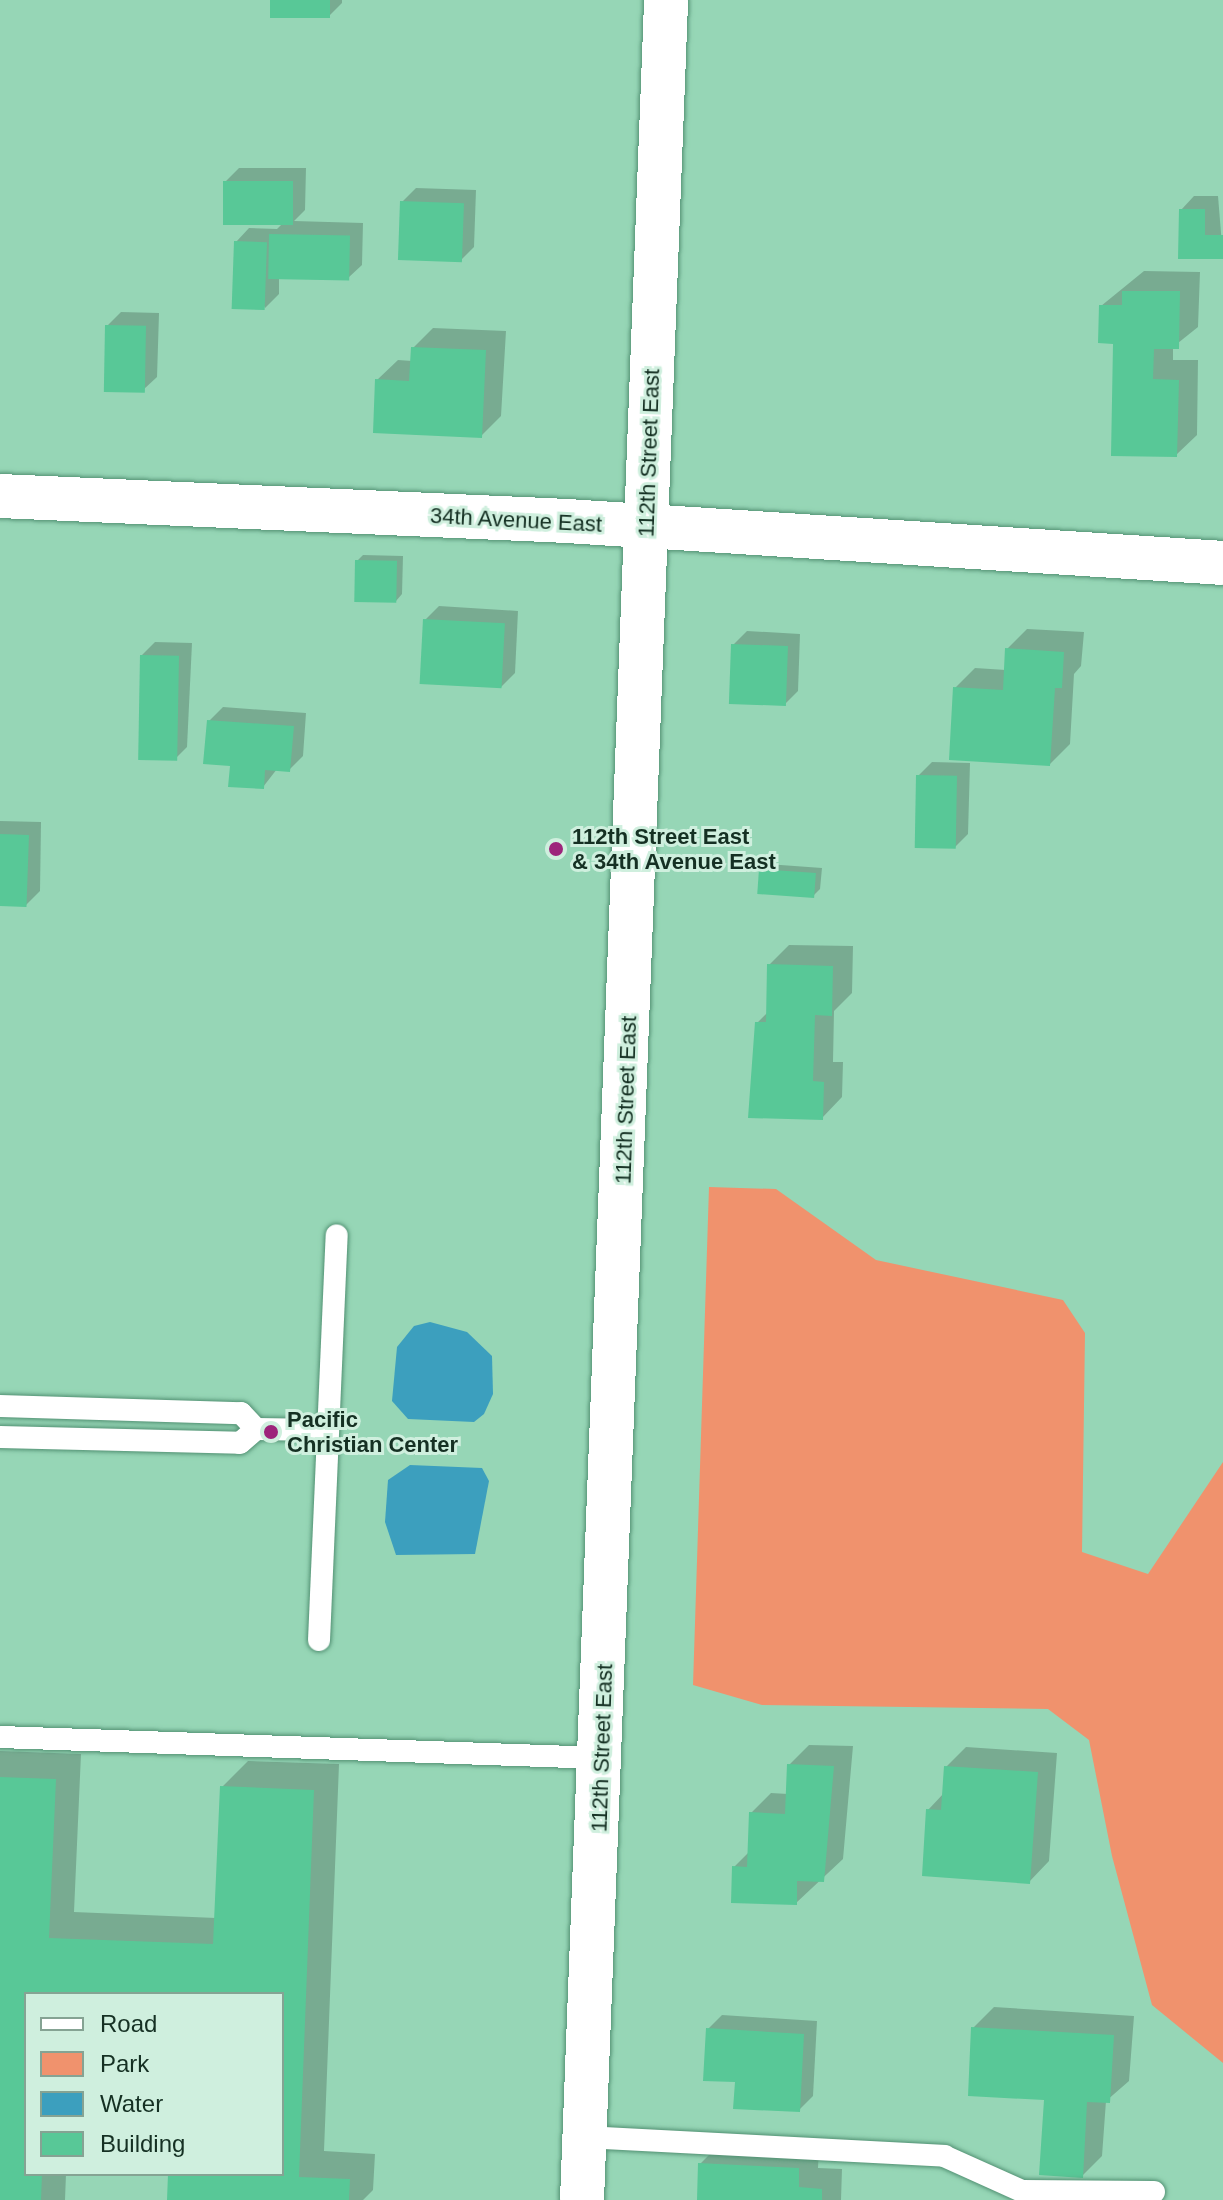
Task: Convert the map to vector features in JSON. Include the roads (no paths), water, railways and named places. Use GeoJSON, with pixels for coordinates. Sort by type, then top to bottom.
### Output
{"type":"FeatureCollection","features":[{"type":"Feature","properties":{"kind":"main road","name":"112th Street East"},"geometry":{"type":"LineString","coordinates":[[582,2200],[602,1758],[666,0]]}},
{"type":"Feature","properties":{"kind":"main road","name":"34th Avenue East"},"geometry":{"type":"LineString","coordinates":[[0,496],[567,521],[646,529],[1223,563]]}},
{"type":"Feature","properties":{"kind":"lane"},"geometry":{"type":"LineString","coordinates":[[319,1640],[325,1430],[337,1235]]}},
{"type":"Feature","properties":{"kind":"lane"},"geometry":{"type":"LineString","coordinates":[[0,1406],[241,1413],[256,1429]]}},
{"type":"Feature","properties":{"kind":"lane"},"geometry":{"type":"LineString","coordinates":[[0,1437],[240,1443],[256,1429],[325,1430]]}},
{"type":"Feature","properties":{"kind":"lane"},"geometry":{"type":"LineString","coordinates":[[0,1737],[602,1758]]}},
{"type":"Feature","properties":{"kind":"lane"},"geometry":{"type":"LineString","coordinates":[[586,2137],[944,2156],[1022,2191],[1154,2192]]}},
{"type":"Feature","properties":{"kind":"water"},"geometry":{"type":"Polygon","coordinates":[[[430,1322],[467,1332],[492,1356],[493,1394],[484,1414],[474,1422],[408,1419],[392,1401],[397,1347],[414,1326],[430,1322]]]}},
{"type":"Feature","properties":{"kind":"water"},"geometry":{"type":"Polygon","coordinates":[[[410,1465],[482,1468],[489,1481],[475,1554],[396,1555],[385,1522],[388,1480],[410,1465]]]}},
{"type":"Feature","properties":{"kind":"place","name":"112th Street East & 34th Avenue East"},"geometry":{"type":"Point","coordinates":[556,849]}},
{"type":"Feature","properties":{"kind":"place","name":"Pacific Christian Center"},"geometry":{"type":"Point","coordinates":[271,1432]}}]}
